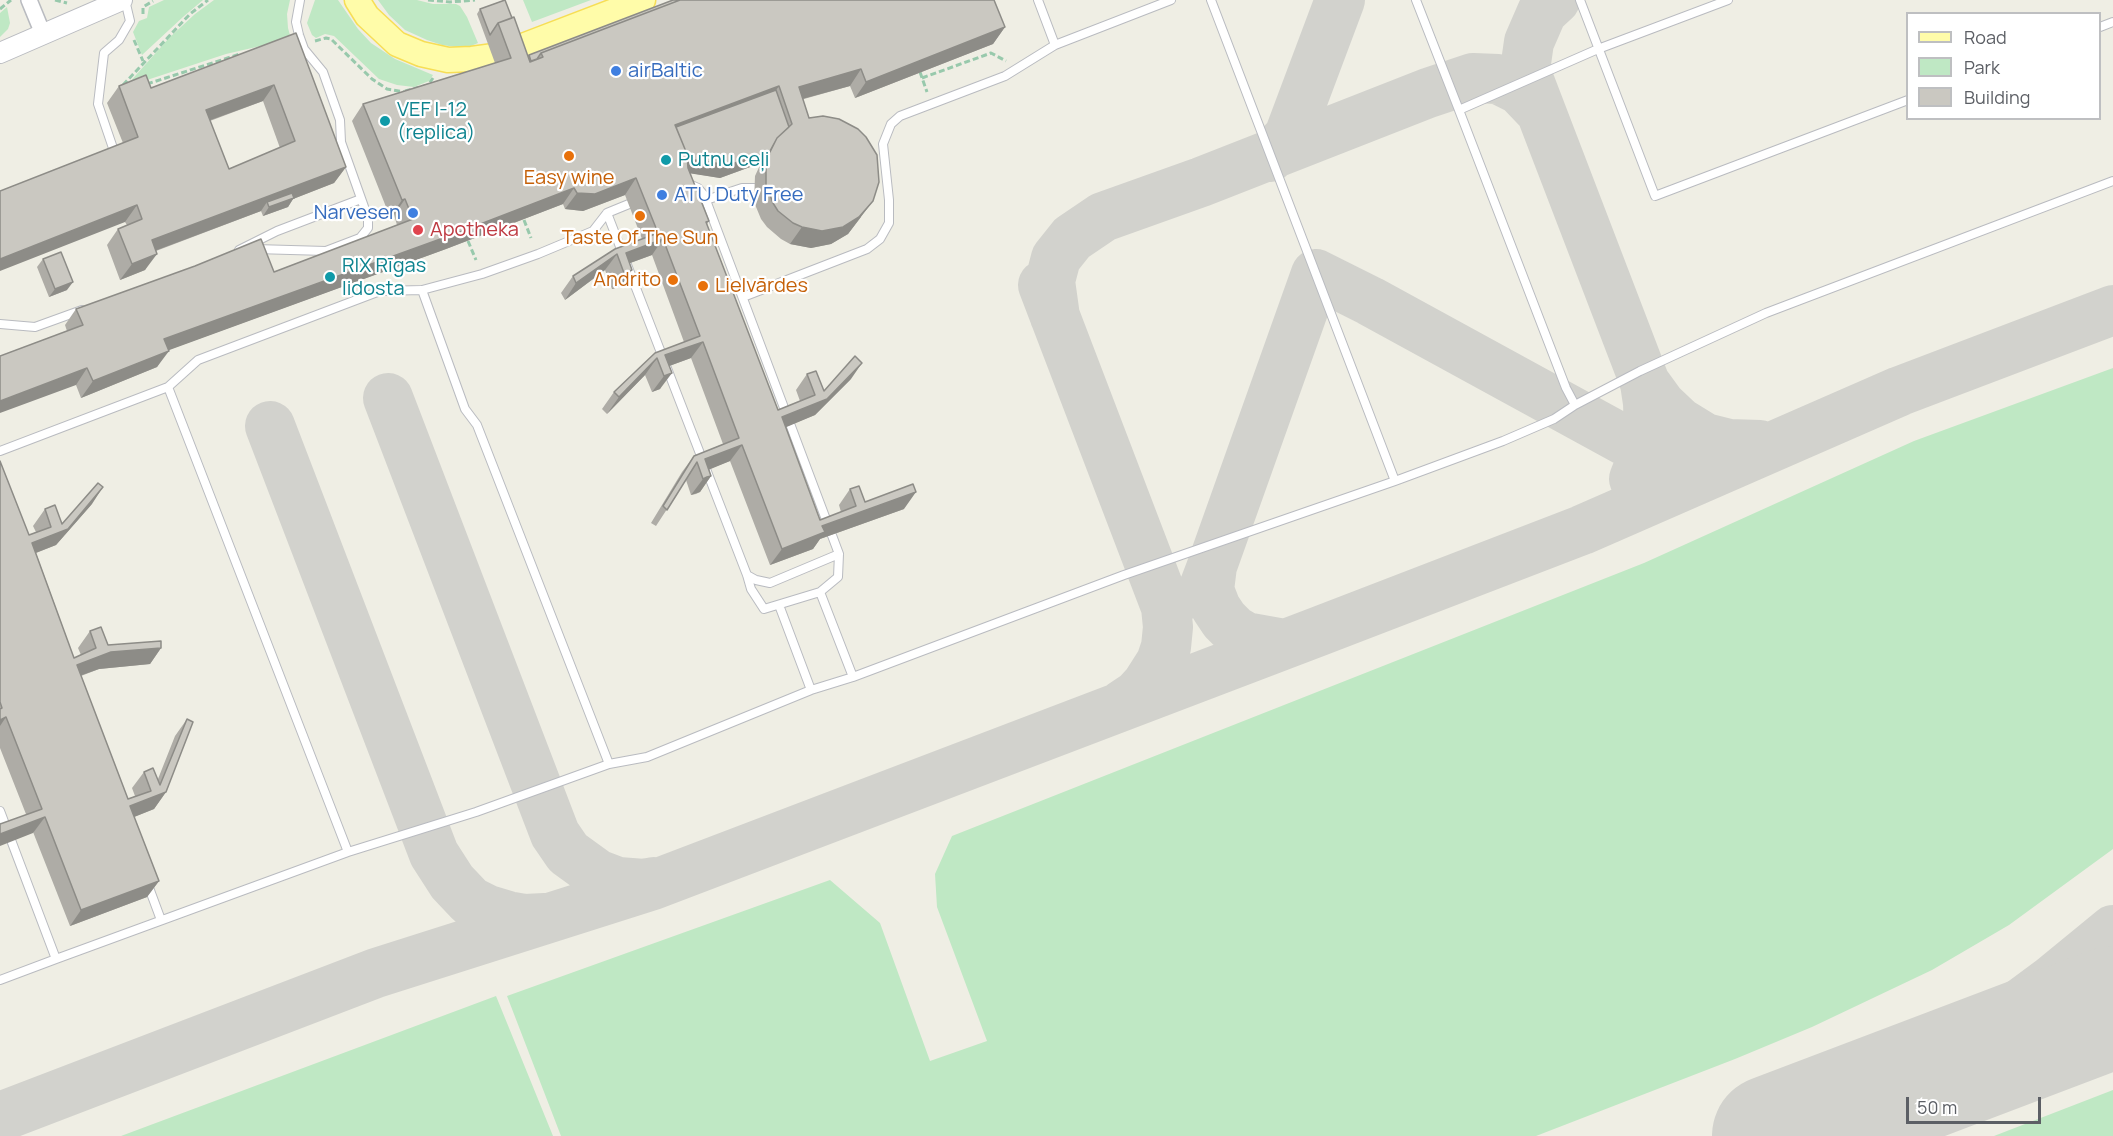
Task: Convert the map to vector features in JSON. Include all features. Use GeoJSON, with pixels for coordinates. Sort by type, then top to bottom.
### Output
{"type":"FeatureCollection","features":[{"type":"Feature","properties":{"kind":"main road"},"geometry":{"type":"LineString","coordinates":[[357,0],[366,16],[397,44],[421,54],[448,60],[472,59],[512,50],[643,0]]}},
{"type":"Feature","properties":{"kind":"street"},"geometry":{"type":"LineString","coordinates":[[29,0],[43,34]]}},
{"type":"Feature","properties":{"kind":"street"},"geometry":{"type":"LineString","coordinates":[[0,53],[123,0]]}},
{"type":"Feature","properties":{"kind":"lane"},"geometry":{"type":"LineString","coordinates":[[115,154],[98,104],[104,53],[119,40],[130,21],[123,0]]}},
{"type":"Feature","properties":{"kind":"lane"},"geometry":{"type":"LineString","coordinates":[[238,251],[262,248],[326,251],[360,238],[368,228],[369,218],[341,142],[340,120],[330,91],[322,72],[304,49],[296,22],[300,0]]}},
{"type":"Feature","properties":{"kind":"lane"},"geometry":{"type":"LineString","coordinates":[[1038,0],[1055,45]]}},
{"type":"Feature","properties":{"kind":"lane"},"geometry":{"type":"LineString","coordinates":[[743,297],[867,249],[880,238],[889,223],[883,144],[891,124],[909,112],[1005,76],[1055,45],[1172,0]]}},
{"type":"Feature","properties":{"kind":"lane"},"geometry":{"type":"LineString","coordinates":[[1211,0],[1395,481]]}},
{"type":"Feature","properties":{"kind":"lane"},"geometry":{"type":"LineString","coordinates":[[1416,0],[1566,388],[1575,405]]}},
{"type":"Feature","properties":{"kind":"lane"},"geometry":{"type":"LineString","coordinates":[[1580,0],[1654,196],[1906,101]]}},
{"type":"Feature","properties":{"kind":"lane"},"geometry":{"type":"LineString","coordinates":[[1459,110],[1598,49],[1728,0]]}},
{"type":"Feature","properties":{"kind":"lane"},"geometry":{"type":"LineString","coordinates":[[0,981],[348,852],[476,812],[609,764],[646,756],[811,690],[853,677],[1124,575],[1395,481],[1554,419],[1575,405],[1640,371],[1766,313],[2113,181]]}},
{"type":"Feature","properties":{"kind":"lane"},"geometry":{"type":"LineString","coordinates":[[607,213],[751,589],[764,609],[820,592],[838,577],[839,554],[706,200],[699,188],[691,183],[677,184]]}},
{"type":"Feature","properties":{"kind":"lane"},"geometry":{"type":"LineString","coordinates":[[706,200],[742,188],[754,188]]}},
{"type":"Feature","properties":{"kind":"lane"},"geometry":{"type":"LineString","coordinates":[[227,255],[277,231],[361,199]]}},
{"type":"Feature","properties":{"kind":"lane"},"geometry":{"type":"LineString","coordinates":[[0,451],[168,387],[198,360],[380,291],[422,290],[482,274],[593,231],[607,213],[628,204]]}},
{"type":"Feature","properties":{"kind":"lane"},"geometry":{"type":"LineString","coordinates":[[422,290],[465,409],[477,425],[609,764]]}},
{"type":"Feature","properties":{"kind":"lane"},"geometry":{"type":"LineString","coordinates":[[0,324],[35,327],[90,307]]}},
{"type":"Feature","properties":{"kind":"lane"},"geometry":{"type":"LineString","coordinates":[[168,387],[348,852]]}},
{"type":"Feature","properties":{"kind":"lane"},"geometry":{"type":"LineString","coordinates":[[747,575],[771,584],[839,554]]}},
{"type":"Feature","properties":{"kind":"lane"},"geometry":{"type":"LineString","coordinates":[[820,592],[853,677]]}},
{"type":"Feature","properties":{"kind":"lane"},"geometry":{"type":"LineString","coordinates":[[780,605],[811,690]]}},
{"type":"Feature","properties":{"kind":"lane"},"geometry":{"type":"LineString","coordinates":[[0,811],[56,959]]}},
{"type":"Feature","properties":{"kind":"lane"},"geometry":{"type":"LineString","coordinates":[[146,879],[161,920]]}},
{"type":"Feature","properties":{"kind":"path"},"geometry":{"type":"LineString","coordinates":[[119,91],[190,14],[208,0]]}},
{"type":"Feature","properties":{"kind":"path"},"geometry":{"type":"LineString","coordinates":[[428,0],[450,2],[475,0]]}},
{"type":"Feature","properties":{"kind":"path"},"geometry":{"type":"LineString","coordinates":[[0,9],[9,1]]}},
{"type":"Feature","properties":{"kind":"path"},"geometry":{"type":"LineString","coordinates":[[302,42],[308,37],[312,42],[331,39],[372,79],[387,89],[404,92]]}},
{"type":"Feature","properties":{"kind":"path"},"geometry":{"type":"LineString","coordinates":[[146,84],[246,53]]}},
{"type":"Feature","properties":{"kind":"path"},"geometry":{"type":"LineString","coordinates":[[922,78],[991,53],[1018,68]]}},
{"type":"Feature","properties":{"kind":"path"},"geometry":{"type":"LineString","coordinates":[[393,96],[429,85],[434,78]]}},
{"type":"Feature","properties":{"kind":"path"},"geometry":{"type":"LineString","coordinates":[[524,220],[531,238]]}},
{"type":"Feature","properties":{"kind":"path"},"geometry":{"type":"LineString","coordinates":[[468,241],[476,260]]}},
{"type":"Feature","properties":{"kind":"green space"},"geometry":{"type":"Polygon","coordinates":[[[164,0],[203,0],[142,55],[133,32],[139,21],[147,18],[149,7],[164,0]]]}},
{"type":"Feature","properties":{"kind":"green space"},"geometry":{"type":"Polygon","coordinates":[[[214,0],[290,0],[287,14],[291,39],[226,54],[128,84],[169,38],[214,0]]]}},
{"type":"Feature","properties":{"kind":"green space"},"geometry":{"type":"Polygon","coordinates":[[[315,0],[338,0],[371,43],[395,59],[433,75],[429,81],[414,87],[397,85],[379,79],[334,36],[325,34],[316,38],[312,35],[307,23],[315,0]]]}},
{"type":"Feature","properties":{"kind":"green space"},"geometry":{"type":"Polygon","coordinates":[[[378,0],[417,0],[433,4],[456,4],[467,17],[478,43],[456,47],[427,40],[405,30],[389,15],[378,0]]]}},
{"type":"Feature","properties":{"kind":"green space"},"geometry":{"type":"Polygon","coordinates":[[[523,0],[591,0],[532,22],[523,0]]]}},
{"type":"Feature","properties":{"kind":"green space"},"geometry":{"type":"Polygon","coordinates":[[[7,7],[10,23],[8,29],[0,37],[0,13],[7,7]]]}},
{"type":"Feature","properties":{"kind":"green space"},"geometry":{"type":"Polygon","coordinates":[[[2113,368],[2113,849],[2009,925],[1932,970],[1812,1027],[1536,1136],[561,1136],[507,996],[830,880],[880,923],[930,1061],[987,1041],[937,907],[935,874],[952,836],[1644,563],[1914,441],[2113,368]]]}},
{"type":"Feature","properties":{"kind":"green space"},"geometry":{"type":"Polygon","coordinates":[[[496,996],[553,1136],[121,1136],[496,996]]]}},
{"type":"Feature","properties":{"kind":"green space"},"geometry":{"type":"Polygon","coordinates":[[[2113,1090],[2113,1136],[1994,1136],[2113,1090]]]}},
{"type":"Feature","properties":{"kind":"building"},"geometry":{"type":"Polygon","coordinates":[[[505,0],[512,18],[498,23],[490,35],[480,9],[505,0]]]}},
{"type":"Feature","properties":{"kind":"building"},"geometry":{"type":"Polygon","coordinates":[[[673,0],[680,0],[541,53],[537,59],[531,61],[529,55],[673,0]]]}},
{"type":"Feature","properties":{"kind":"building","name":"RIX Rīgas lidosta"},"geometry":{"type":"Polygon","coordinates":[[[680,0],[994,0],[1005,27],[866,82],[861,69],[799,87],[809,118],[823,116],[839,119],[858,129],[877,155],[879,182],[873,201],[859,217],[843,227],[822,231],[802,227],[778,211],[773,203],[766,185],[766,160],[777,138],[792,124],[779,86],[675,125],[687,154],[688,168],[709,221],[706,222],[778,410],[815,395],[807,374],[816,371],[824,391],[855,356],[862,363],[827,399],[782,417],[820,520],[856,506],[850,489],[859,486],[865,502],[913,484],[916,492],[822,526],[825,532],[782,549],[742,445],[705,459],[711,476],[703,479],[697,462],[667,510],[663,506],[694,456],[739,438],[703,342],[665,355],[672,373],[664,376],[657,358],[619,397],[614,392],[655,353],[700,336],[663,239],[626,253],[632,270],[624,273],[617,254],[576,283],[573,276],[615,249],[658,233],[636,178],[595,194],[577,193],[574,188],[164,339],[169,351],[93,381],[87,368],[0,401],[0,356],[83,325],[76,309],[195,266],[261,239],[274,272],[413,219],[405,199],[402,200],[363,104],[511,58],[498,23],[514,17],[530,62],[543,57],[541,53],[680,0]]]}},
{"type":"Feature","properties":{"kind":"building"},"geometry":{"type":"Polygon","coordinates":[[[296,33],[346,167],[152,240],[157,254],[132,264],[118,229],[142,219],[137,205],[0,259],[0,191],[138,137],[119,86],[146,75],[151,88],[296,33]],[[274,85],[206,110],[229,169],[295,141],[274,85]]]}},
{"type":"Feature","properties":{"kind":"building"},"geometry":{"type":"Polygon","coordinates":[[[776,90],[789,127],[777,138],[770,151],[729,165],[687,159],[676,127],[776,90]]]}},
{"type":"Feature","properties":{"kind":"building"},"geometry":{"type":"Polygon","coordinates":[[[292,193],[294,198],[269,207],[267,202],[292,193]]]}},
{"type":"Feature","properties":{"kind":"building"},"geometry":{"type":"Polygon","coordinates":[[[61,252],[73,282],[55,289],[43,259],[61,252]]]}},
{"type":"Feature","properties":{"kind":"building"},"geometry":{"type":"Polygon","coordinates":[[[0,461],[29,535],[51,527],[45,509],[55,505],[62,524],[98,483],[103,487],[68,529],[32,543],[74,658],[96,648],[90,631],[101,627],[108,645],[161,641],[161,648],[111,652],[77,665],[128,799],[151,791],[144,772],[153,768],[160,785],[187,719],[193,722],[166,792],[130,806],[159,881],[81,910],[45,817],[0,834],[0,824],[42,809],[6,717],[0,720],[0,709],[2,708],[0,702],[0,461]]]}},
{"type":"Feature","properties":{"kind":"taxiway"},"geometry":{"type":"LineString","coordinates":[[1270,157],[1289,136],[1340,0]]}},
{"type":"Feature","properties":{"kind":"taxiway"},"geometry":{"type":"LineString","coordinates":[[1555,0],[1542,12],[1529,42],[1525,70],[1645,383],[1649,436],[1634,479]]}},
{"type":"Feature","properties":{"kind":"taxiway"},"geometry":{"type":"LineString","coordinates":[[1055,317],[1050,281],[1056,258],[1072,238],[1103,217],[1473,78],[1498,79],[1520,90],[1541,112]]}},
{"type":"Feature","properties":{"kind":"taxiway"},"geometry":{"type":"LineString","coordinates":[[1212,566],[1316,274],[1370,301],[1657,458],[1693,466],[1724,464]]}},
{"type":"Feature","properties":{"kind":"taxiway"},"geometry":{"type":"LineString","coordinates":[[1043,285],[1166,607],[1168,627],[1166,647],[1161,662],[1147,684],[1137,695],[1122,705]]}},
{"type":"Feature","properties":{"kind":"taxiway"},"geometry":{"type":"LineString","coordinates":[[0,1117],[376,973],[653,885],[1317,632],[1582,530],[1900,391],[2113,310]]}},
{"type":"Feature","properties":{"kind":"taxiway"},"geometry":{"type":"LineString","coordinates":[[1645,383],[1661,405],[1679,422],[1705,438],[1729,444],[1760,445]]}},
{"type":"Feature","properties":{"kind":"taxiway"},"geometry":{"type":"LineString","coordinates":[[388,398],[555,834],[568,853],[597,874],[618,882],[644,884],[654,882]]}},
{"type":"Feature","properties":{"kind":"taxiway"},"geometry":{"type":"LineString","coordinates":[[270,426],[434,854],[452,882],[470,901],[508,916],[525,919],[545,918]]}},
{"type":"Feature","properties":{"kind":"taxiway"},"geometry":{"type":"LineString","coordinates":[[1201,595],[1212,566],[1209,590],[1224,620],[1246,637],[1285,644]]}},
{"type":"Feature","properties":{"kind":"taxiway"},"geometry":{"type":"LineString","coordinates":[[1913,1083],[2052,980],[2113,930]]}},
{"type":"Feature","properties":{"kind":"runway"},"geometry":{"type":"LineString","coordinates":[[1773,1136],[2113,1007]]}},
{"type":"Feature","properties":{"kind":"place","name":"airBaltic"},"geometry":{"type":"Point","coordinates":[616,71]}},
{"type":"Feature","properties":{"kind":"place","name":"VEF I-12 (replica)"},"geometry":{"type":"Point","coordinates":[385,121]}},
{"type":"Feature","properties":{"kind":"place","name":"Easy wine"},"geometry":{"type":"Point","coordinates":[569,156]}},
{"type":"Feature","properties":{"kind":"place","name":"Putnu ceļi"},"geometry":{"type":"Point","coordinates":[666,160]}},
{"type":"Feature","properties":{"kind":"place","name":"ATU Duty Free"},"geometry":{"type":"Point","coordinates":[662,195]}},
{"type":"Feature","properties":{"kind":"place","name":"Narvesen"},"geometry":{"type":"Point","coordinates":[413,213]}},
{"type":"Feature","properties":{"kind":"place","name":"Taste Of The Sun"},"geometry":{"type":"Point","coordinates":[640,216]}},
{"type":"Feature","properties":{"kind":"place","name":"Apotheka"},"geometry":{"type":"Point","coordinates":[418,230]}},
{"type":"Feature","properties":{"kind":"place","name":"RIX Rīgas lidosta"},"geometry":{"type":"Point","coordinates":[330,277]}},
{"type":"Feature","properties":{"kind":"place","name":"Andrito"},"geometry":{"type":"Point","coordinates":[673,280]}},
{"type":"Feature","properties":{"kind":"place","name":"Lielvārdes"},"geometry":{"type":"Point","coordinates":[703,286]}}]}
